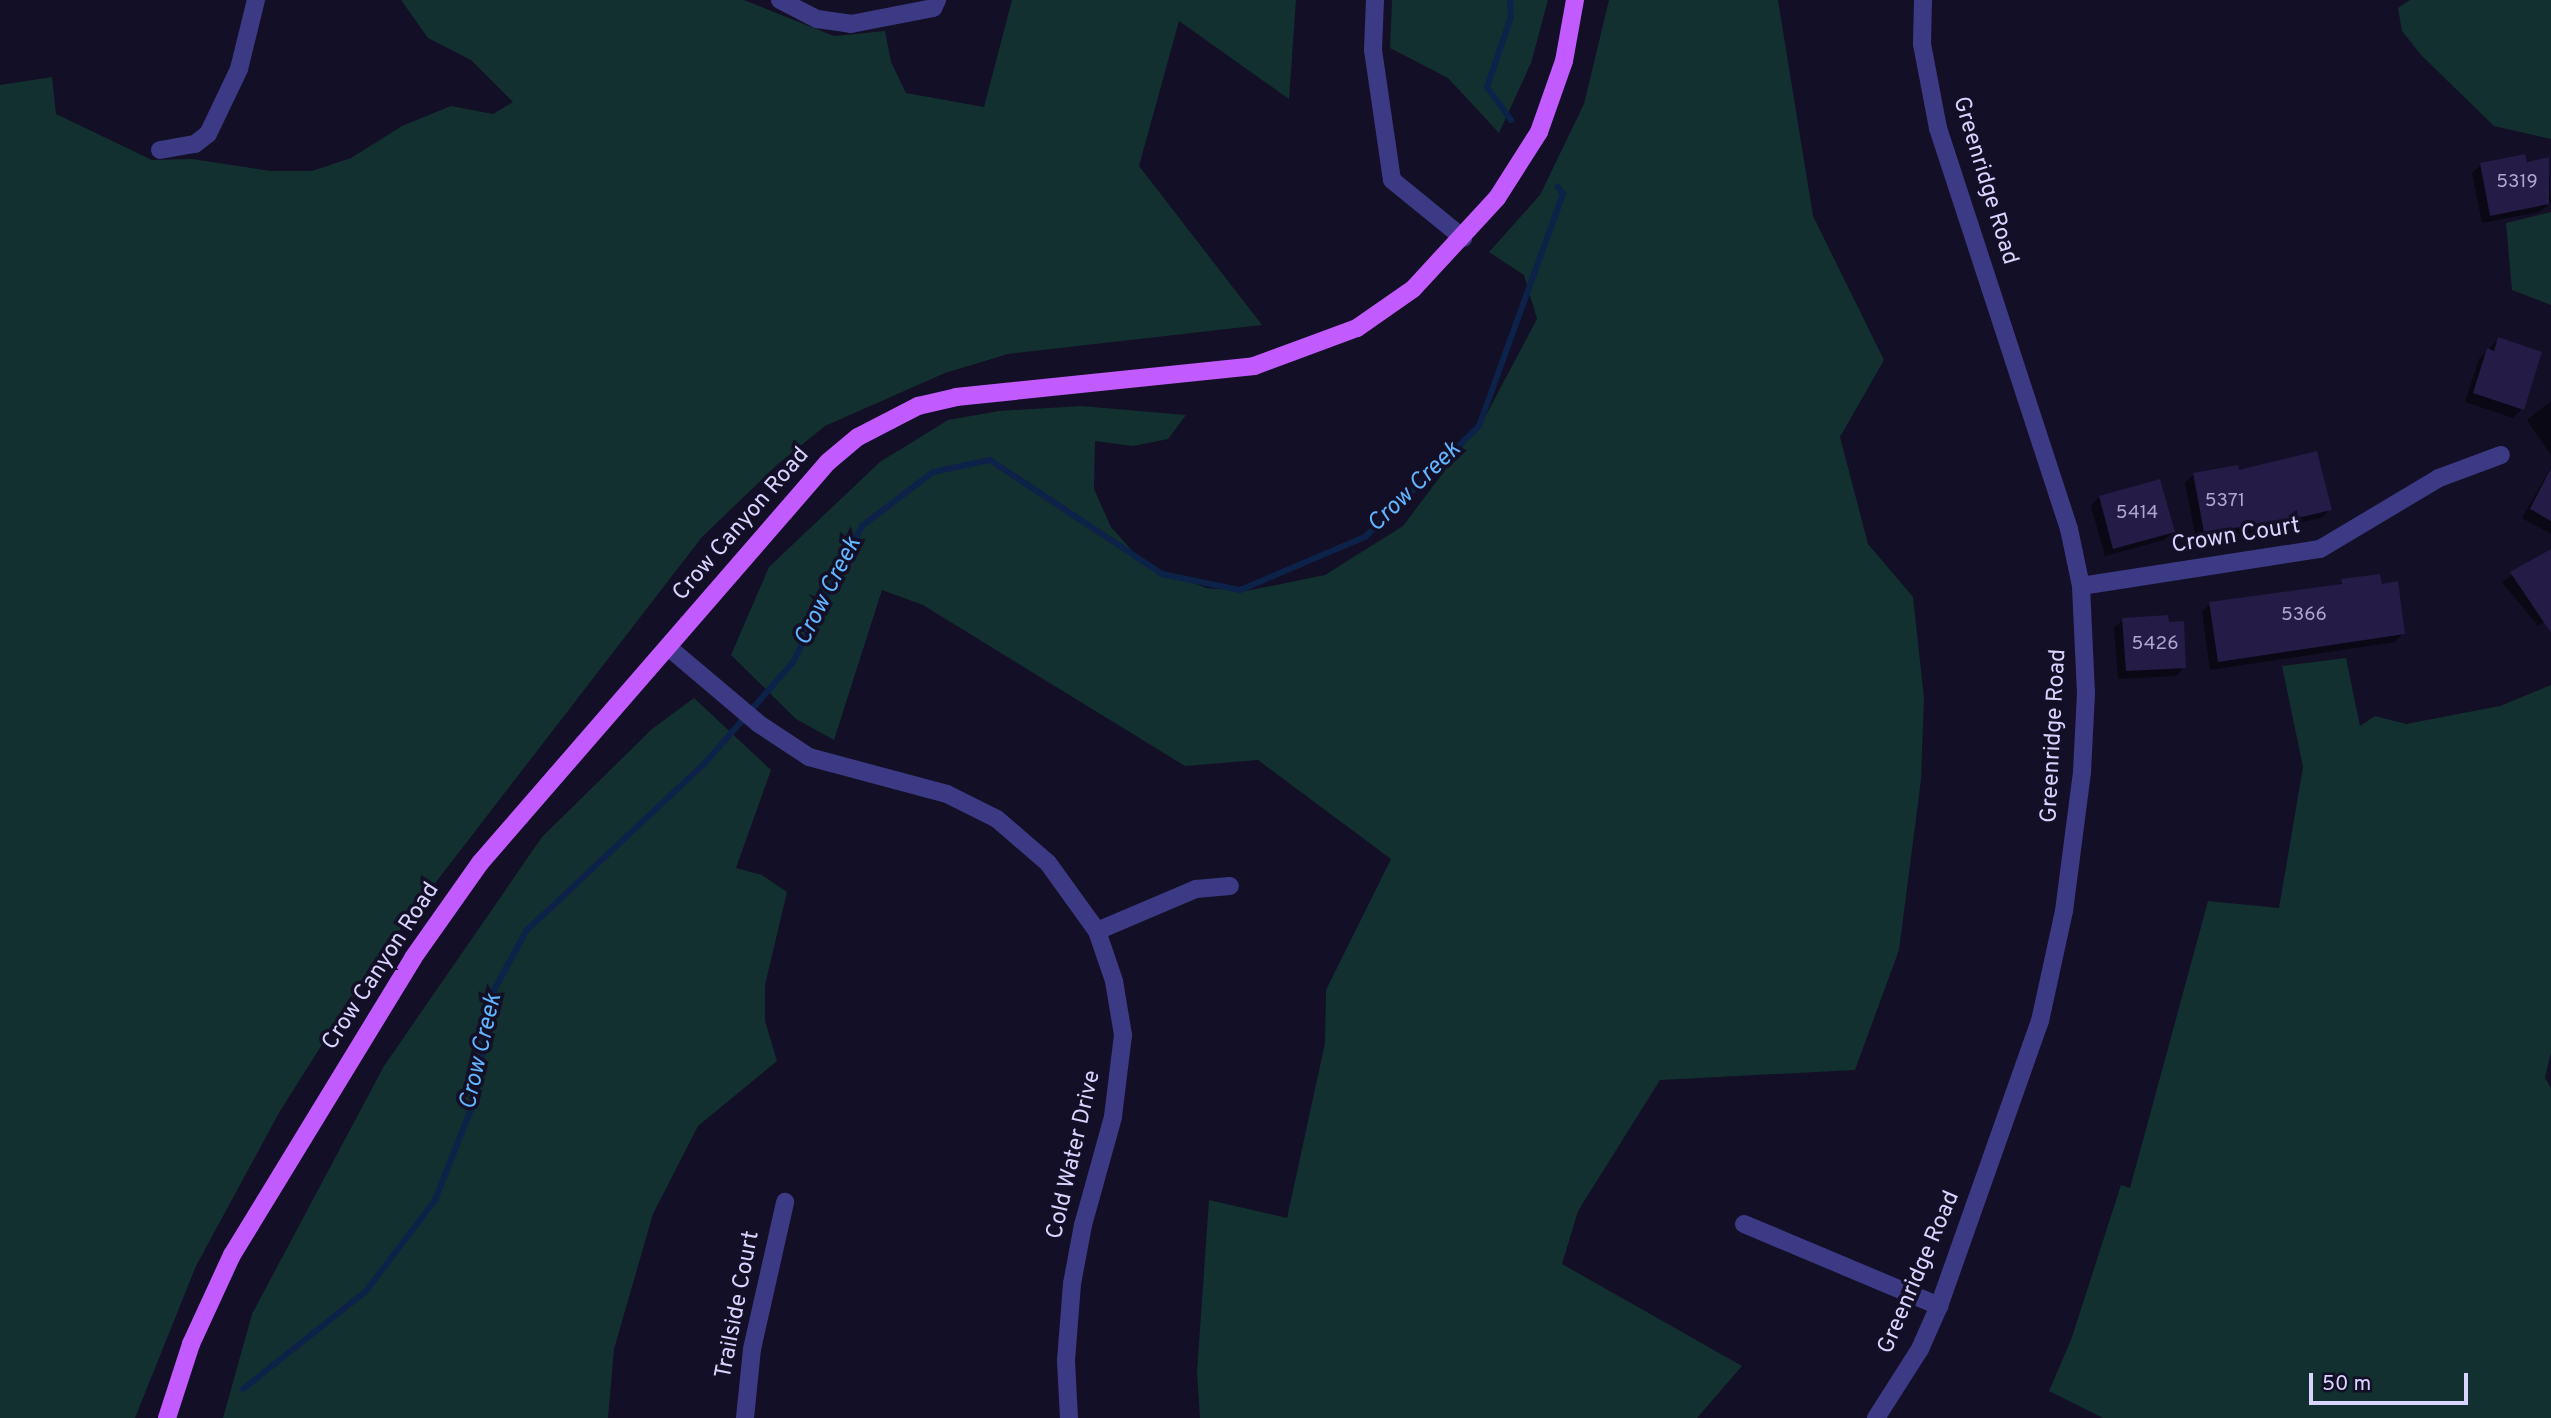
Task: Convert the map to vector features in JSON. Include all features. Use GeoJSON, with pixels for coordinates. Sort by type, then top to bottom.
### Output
{"type":"FeatureCollection","features":[{"type":"Feature","properties":{"kind":"main road","name":"Crow Canyon Road"},"geometry":{"type":"LineString","coordinates":[[167,1418],[191,1344],[232,1255],[413,958],[480,863],[828,462],[858,437],[918,406],[956,397],[1254,366],[1357,328],[1413,289],[1463,238],[1497,198],[1539,132],[1564,61],[1575,0]]}},
{"type":"Feature","properties":{"kind":"street"},"geometry":{"type":"LineString","coordinates":[[160,150],[195,144],[208,134],[239,69],[256,0]]}},
{"type":"Feature","properties":{"kind":"street"},"geometry":{"type":"LineString","coordinates":[[780,0],[817,19],[851,24],[933,8],[937,0]]}},
{"type":"Feature","properties":{"kind":"street"},"geometry":{"type":"LineString","coordinates":[[1375,0],[1373,50],[1392,180],[1463,238]]}},
{"type":"Feature","properties":{"kind":"street","name":"Greenridge Road"},"geometry":{"type":"LineString","coordinates":[[1876,1418],[1920,1349],[1939,1306],[2040,1021],[2059,935],[2082,772],[2086,693],[2081,586],[2050,464],[1938,128],[1922,44],[1923,0]]}},
{"type":"Feature","properties":{"kind":"street","name":"Crown Court"},"geometry":{"type":"LineString","coordinates":[[2081,586],[2320,549],[2439,478],[2501,455]]}},
{"type":"Feature","properties":{"kind":"street","name":"Cold Water Drive"},"geometry":{"type":"LineString","coordinates":[[668,647],[759,724],[809,757],[947,794],[997,819],[1048,863],[1097,931],[1114,981],[1123,1035],[1113,1117],[1083,1225],[1072,1284],[1066,1361],[1069,1418]]}},
{"type":"Feature","properties":{"kind":"street"},"geometry":{"type":"LineString","coordinates":[[1097,931],[1196,889],[1230,886]]}},
{"type":"Feature","properties":{"kind":"street","name":"Trailside Court"},"geometry":{"type":"LineString","coordinates":[[745,1418],[752,1349],[785,1202]]}},
{"type":"Feature","properties":{"kind":"street"},"geometry":{"type":"LineString","coordinates":[[1744,1224],[1939,1306]]}},
{"type":"Feature","properties":{"kind":"green space"},"geometry":{"type":"Polygon","coordinates":[[[401,0],[744,0],[834,36],[885,31],[891,62],[906,93],[984,107],[1012,0],[1296,0],[1289,99],[1179,21],[1139,166],[1262,325],[1008,354],[945,373],[825,426],[778,464],[702,537],[409,917],[344,1010],[280,1111],[196,1266],[135,1418],[0,1418],[0,85],[52,77],[56,114],[152,160],[192,159],[271,171],[312,171],[351,158],[402,126],[451,106],[493,114],[513,102],[471,60],[428,38],[401,0]]]}},
{"type":"Feature","properties":{"kind":"green space"},"geometry":{"type":"Polygon","coordinates":[[[1392,0],[1548,0],[1531,63],[1499,133],[1448,78],[1390,48],[1392,0]]]}},
{"type":"Feature","properties":{"kind":"green space"},"geometry":{"type":"Polygon","coordinates":[[[1609,0],[1778,0],[1813,216],[1884,360],[1840,437],[1868,544],[1913,597],[1924,698],[1921,780],[1899,950],[1855,1070],[1660,1080],[1578,1211],[1562,1264],[1742,1366],[1697,1418],[1200,1418],[1197,1372],[1209,1200],[1287,1218],[1325,1043],[1326,990],[1391,859],[1258,760],[1185,766],[923,605],[882,590],[834,740],[796,719],[731,655],[769,567],[880,462],[948,420],[999,411],[1081,406],[1186,415],[1168,439],[1133,446],[1095,441],[1094,489],[1111,527],[1143,563],[1206,588],[1246,591],[1325,575],[1403,526],[1485,417],[1537,319],[1524,275],[1489,252],[1540,195],[1584,104],[1609,0]]]}},
{"type":"Feature","properties":{"kind":"green space"},"geometry":{"type":"Polygon","coordinates":[[[2410,0],[2551,0],[2551,139],[2494,126],[2422,56],[2402,31],[2398,8],[2410,0]]]}},
{"type":"Feature","properties":{"kind":"green space"},"geometry":{"type":"Polygon","coordinates":[[[2551,212],[2551,305],[2512,290],[2506,223],[2551,212]]]}},
{"type":"Feature","properties":{"kind":"green space"},"geometry":{"type":"Polygon","coordinates":[[[2346,658],[2360,726],[2375,716],[2406,724],[2500,706],[2551,685],[2551,1052],[2545,1078],[2551,1088],[2551,1418],[2103,1418],[2049,1391],[2071,1340],[2121,1185],[2130,1188],[2208,901],[2279,908],[2303,767],[2282,666],[2346,658]]]}},
{"type":"Feature","properties":{"kind":"green space"},"geometry":{"type":"Polygon","coordinates":[[[694,698],[771,770],[736,868],[762,875],[787,892],[765,985],[765,1021],[777,1061],[698,1126],[653,1214],[614,1349],[608,1418],[223,1418],[252,1314],[384,1066],[542,837],[652,729],[694,698]]]}},
{"type":"Feature","properties":{"kind":"building"},"geometry":{"type":"Polygon","coordinates":[[[2525,154],[2527,162],[2549,157],[2549,204],[2490,216],[2480,163],[2525,154]]]}},
{"type":"Feature","properties":{"kind":"building"},"geometry":{"type":"Polygon","coordinates":[[[2498,337],[2542,352],[2524,410],[2473,393],[2487,348],[2494,351],[2498,337]]]}},
{"type":"Feature","properties":{"kind":"building"},"geometry":{"type":"Polygon","coordinates":[[[2317,451],[2332,510],[2279,522],[2204,532],[2193,473],[2238,465],[2239,470],[2317,451]]]}},
{"type":"Feature","properties":{"kind":"building"},"geometry":{"type":"Polygon","coordinates":[[[2551,468],[2551,521],[2530,509],[2551,468]]]}},
{"type":"Feature","properties":{"kind":"building"},"geometry":{"type":"Polygon","coordinates":[[[2160,479],[2175,532],[2113,549],[2099,496],[2160,479]]]}},
{"type":"Feature","properties":{"kind":"building"},"geometry":{"type":"Polygon","coordinates":[[[2551,549],[2551,633],[2510,572],[2551,549]]]}},
{"type":"Feature","properties":{"kind":"building"},"geometry":{"type":"Polygon","coordinates":[[[2380,574],[2382,584],[2398,581],[2405,634],[2218,662],[2209,602],[2342,584],[2341,579],[2380,574]]]}},
{"type":"Feature","properties":{"kind":"building"},"geometry":{"type":"Polygon","coordinates":[[[2168,615],[2169,622],[2184,621],[2186,668],[2126,671],[2122,618],[2168,615]]]}},
{"type":"Feature","properties":{"kind":"waterway","name":"Crow Creek"},"geometry":{"type":"LineString","coordinates":[[1510,0],[1511,17],[1487,87],[1511,120]]}},
{"type":"Feature","properties":{"kind":"waterway","name":"Crow Creek"},"geometry":{"type":"LineString","coordinates":[[243,1389],[366,1291],[435,1200],[476,1097],[492,994],[526,931],[705,763],[793,662],[862,526],[933,472],[990,460],[1162,574],[1240,590],[1365,537],[1479,426],[1563,194],[1558,187]]}}]}
